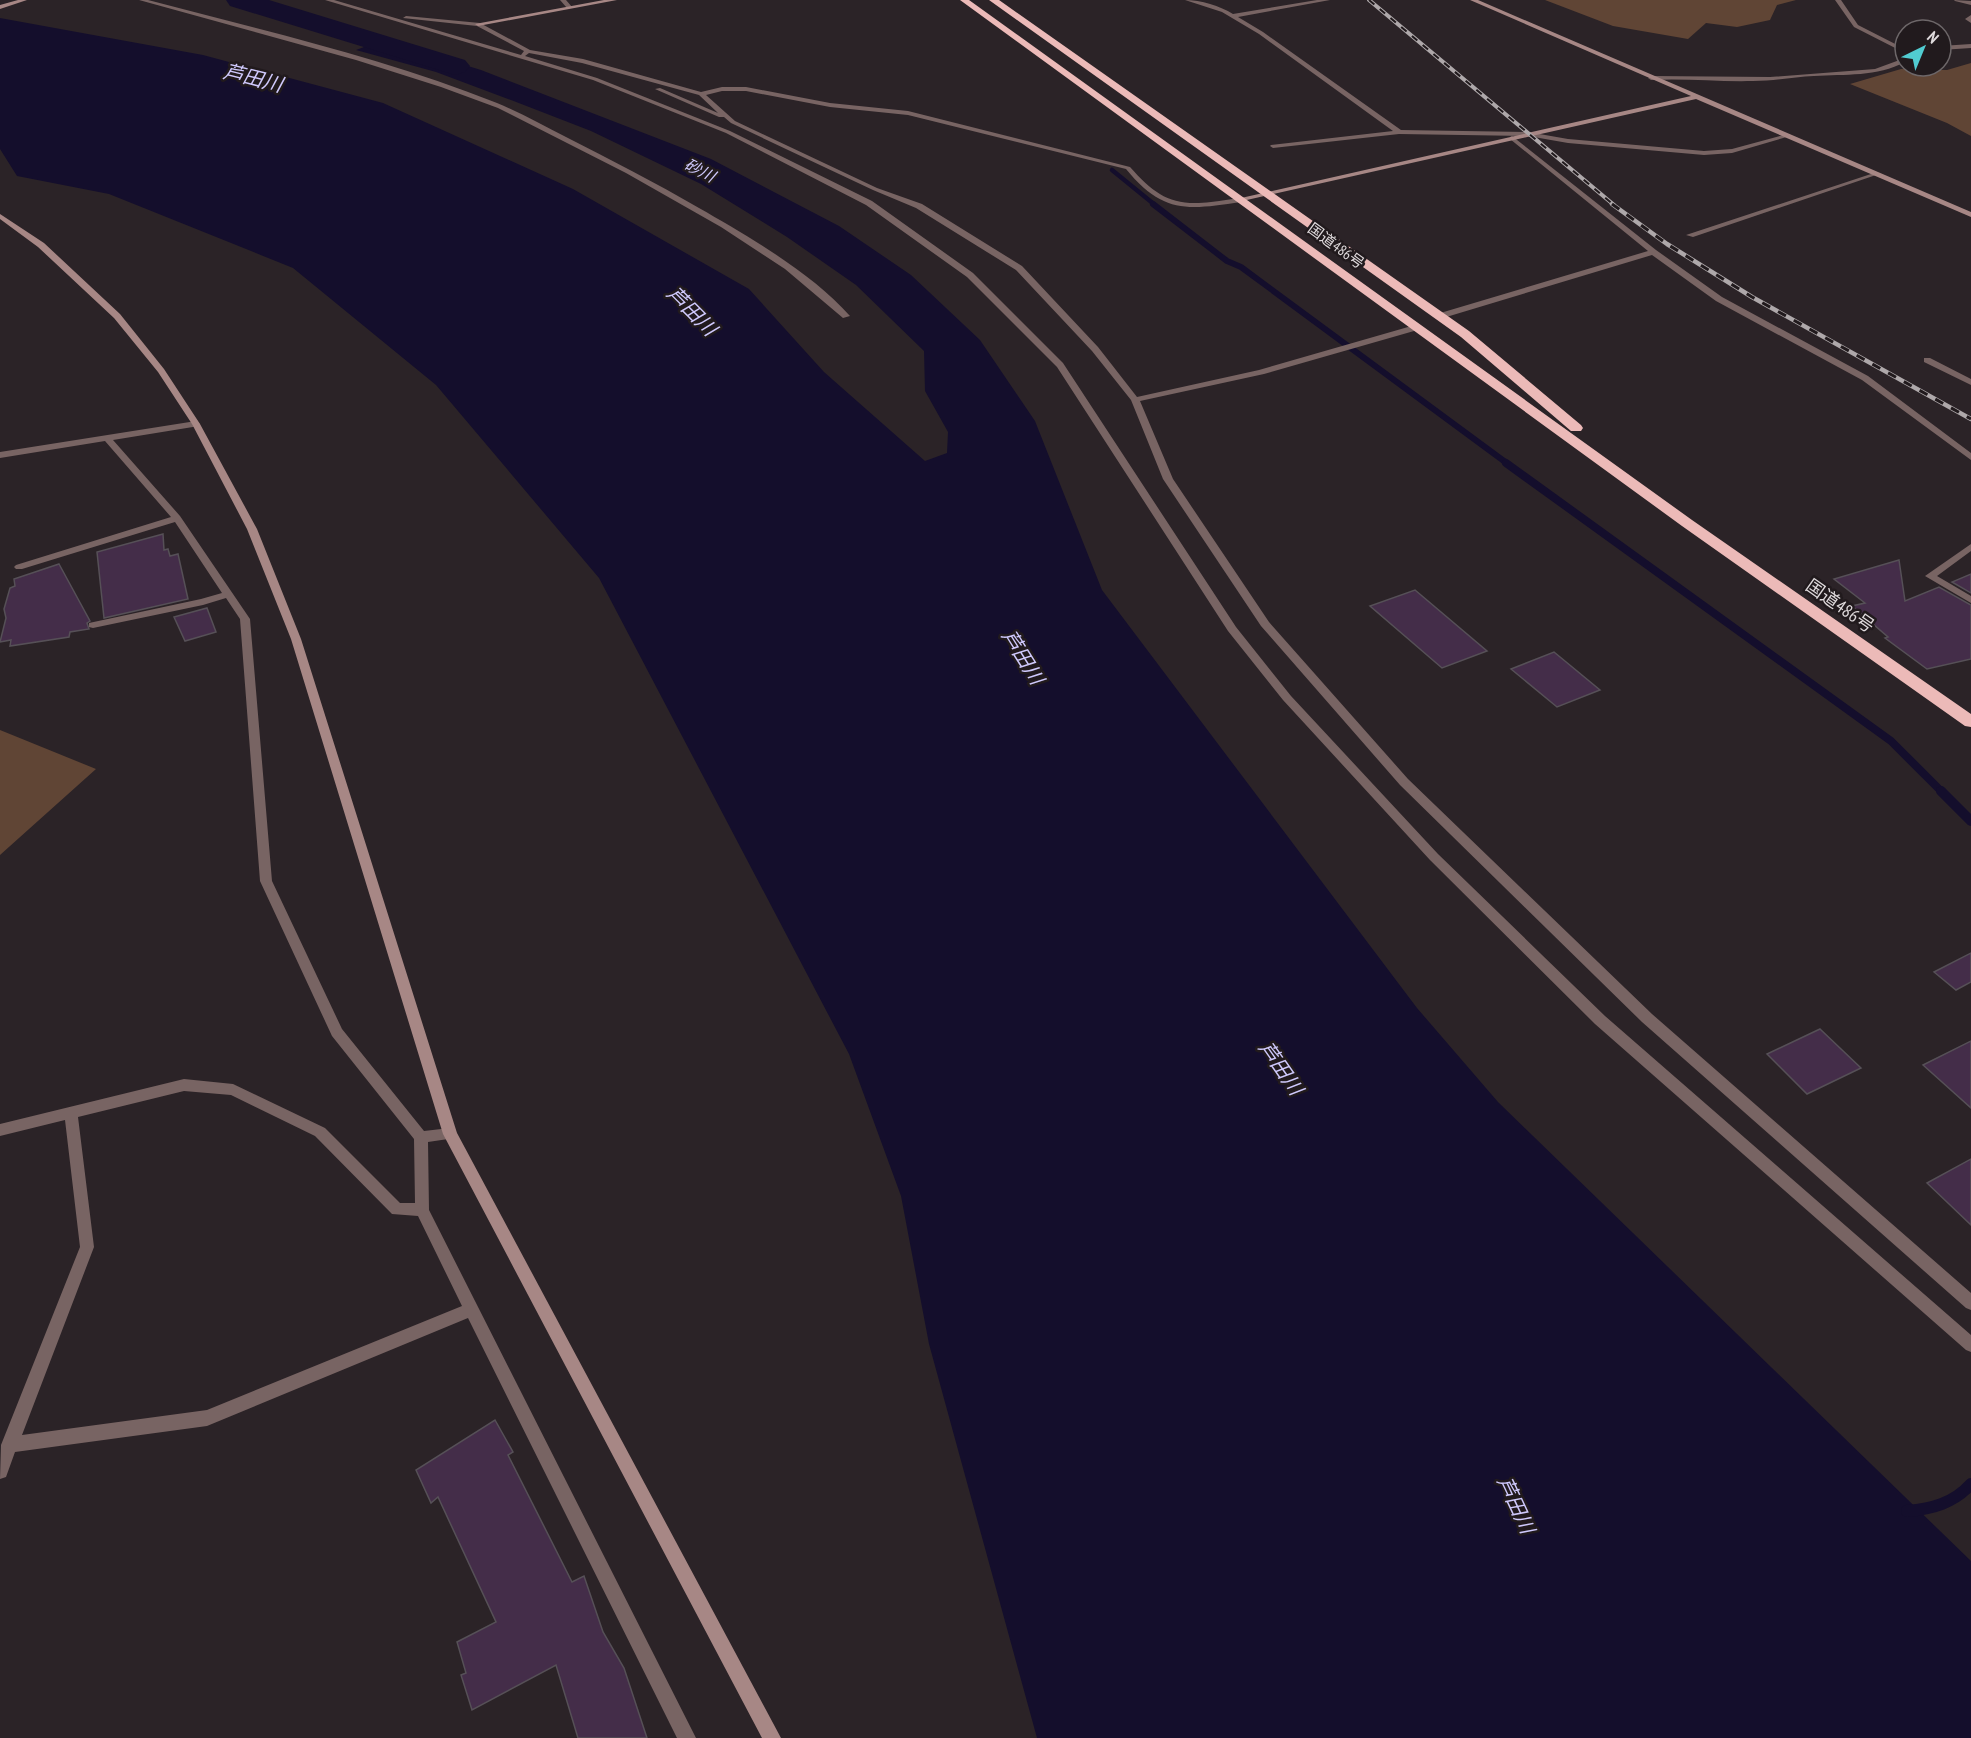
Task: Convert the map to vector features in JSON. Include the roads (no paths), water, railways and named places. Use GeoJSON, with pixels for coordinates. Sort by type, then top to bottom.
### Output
{"type":"FeatureCollection","features":[{"type":"Feature","properties":{"kind":"highway","name":"国道486号"},"geometry":{"type":"LineString","coordinates":[[964,0],[1687,523],[1971,722]]}},
{"type":"Feature","properties":{"kind":"highway","name":"国道486号"},"geometry":{"type":"LineString","coordinates":[[993,0],[1465,334],[1687,523]]}},
{"type":"Feature","properties":{"kind":"street"},"geometry":{"type":"LineString","coordinates":[[0,7],[24,0]]}},
{"type":"Feature","properties":{"kind":"street"},"geometry":{"type":"LineString","coordinates":[[142,0],[243,25],[442,85],[489,102],[618,164],[705,214],[820,291],[846,316]]}},
{"type":"Feature","properties":{"kind":"street"},"geometry":{"type":"LineString","coordinates":[[328,0],[525,54],[728,132],[869,203],[970,275],[1060,365],[1239,638],[1287,698],[1434,857],[1600,1020],[1971,1345]]}},
{"type":"Feature","properties":{"kind":"street"},"geometry":{"type":"LineString","coordinates":[[563,0],[569,7]]}},
{"type":"Feature","properties":{"kind":"street"},"geometry":{"type":"LineString","coordinates":[[392,18],[413,17],[478,24],[614,0]]}},
{"type":"Feature","properties":{"kind":"street"},"geometry":{"type":"LineString","coordinates":[[1188,0],[1232,16],[1261,33],[1399,132]]}},
{"type":"Feature","properties":{"kind":"street"},"geometry":{"type":"LineString","coordinates":[[1200,4],[1223,0]]}},
{"type":"Feature","properties":{"kind":"street"},"geometry":{"type":"LineString","coordinates":[[1232,16],[1327,0]]}},
{"type":"Feature","properties":{"kind":"street"},"geometry":{"type":"LineString","coordinates":[[1473,0],[1971,215]]}},
{"type":"Feature","properties":{"kind":"street"},"geometry":{"type":"LineString","coordinates":[[1838,0],[1856,26],[1893,45]]}},
{"type":"Feature","properties":{"kind":"street"},"geometry":{"type":"LineString","coordinates":[[1957,0],[1971,3]]}},
{"type":"Feature","properties":{"kind":"street"},"geometry":{"type":"LineString","coordinates":[[478,24],[525,54],[584,62],[701,94],[734,122]]}},
{"type":"Feature","properties":{"kind":"street"},"geometry":{"type":"LineString","coordinates":[[1953,47],[1971,46]]}},
{"type":"Feature","properties":{"kind":"street"},"geometry":{"type":"LineString","coordinates":[[584,62],[660,90],[734,122],[874,189],[919,206],[1019,268],[1095,349],[1135,400],[1168,479],[1265,624],[1404,782],[1647,1018],[1971,1303]]}},
{"type":"Feature","properties":{"kind":"street"},"geometry":{"type":"LineString","coordinates":[[1651,78],[1668,76],[1771,79],[1797,74],[1871,73],[1893,67]]}},
{"type":"Feature","properties":{"kind":"street"},"geometry":{"type":"LineString","coordinates":[[701,94],[722,89],[746,89],[830,105],[908,113],[1128,168],[1154,196],[1175,205],[1201,206],[1241,200],[1696,97]]}},
{"type":"Feature","properties":{"kind":"street"},"geometry":{"type":"LineString","coordinates":[[1274,146],[1399,132],[1528,134],[1568,141],[1704,153],[1732,151],[1787,136]]}},
{"type":"Feature","properties":{"kind":"street"},"geometry":{"type":"LineString","coordinates":[[1512,138],[1653,252],[1719,299],[1865,378],[1971,457]]}},
{"type":"Feature","properties":{"kind":"street"},"geometry":{"type":"LineString","coordinates":[[1690,235],[1876,174]]}},
{"type":"Feature","properties":{"kind":"street"},"geometry":{"type":"LineString","coordinates":[[0,216],[41,245],[117,316],[161,371],[196,424],[252,529],[296,639],[450,1134],[772,1738]]}},
{"type":"Feature","properties":{"kind":"street"},"geometry":{"type":"LineString","coordinates":[[1440,316],[1653,252]]}},
{"type":"Feature","properties":{"kind":"street"},"geometry":{"type":"LineString","coordinates":[[1135,400],[1261,372],[1418,327]]}},
{"type":"Feature","properties":{"kind":"street"},"geometry":{"type":"LineString","coordinates":[[1927,360],[1971,382]]}},
{"type":"Feature","properties":{"kind":"street"},"geometry":{"type":"LineString","coordinates":[[0,455],[196,424]]}},
{"type":"Feature","properties":{"kind":"street"},"geometry":{"type":"LineString","coordinates":[[107,438],[177,518],[245,619],[266,881],[337,1032],[422,1137],[422,1210],[687,1738]]}},
{"type":"Feature","properties":{"kind":"street"},"geometry":{"type":"LineString","coordinates":[[19,567],[177,518]]}},
{"type":"Feature","properties":{"kind":"street"},"geometry":{"type":"LineString","coordinates":[[1971,547],[1930,576],[1971,600]]}},
{"type":"Feature","properties":{"kind":"street"},"geometry":{"type":"LineString","coordinates":[[93,625],[203,602],[228,594]]}},
{"type":"Feature","properties":{"kind":"street"},"geometry":{"type":"LineString","coordinates":[[0,1130],[184,1085],[233,1090],[320,1132],[397,1209],[422,1210]]}},
{"type":"Feature","properties":{"kind":"street"},"geometry":{"type":"LineString","coordinates":[[0,1471],[87,1247],[71,1113]]}},
{"type":"Feature","properties":{"kind":"street"},"geometry":{"type":"LineString","coordinates":[[422,1137],[450,1134]]}},
{"type":"Feature","properties":{"kind":"street"},"geometry":{"type":"LineString","coordinates":[[9,1445],[207,1418],[473,1309]]}},
{"type":"Feature","properties":{"kind":"water","name":"芦田川"},"geometry":{"type":"Polygon","coordinates":[[[0,18],[203,55],[383,103],[573,189],[749,289],[824,372],[925,461],[947,453],[948,432],[925,391],[924,351],[856,285],[787,237],[701,184],[591,131],[436,72],[356,50],[383,40],[481,70],[711,159],[839,226],[911,275],[980,340],[1035,421],[1102,590],[1417,1008],[1498,1102],[1971,1561],[1971,1738],[1037,1738],[929,1344],[901,1196],[849,1054],[599,578],[436,385],[293,268],[109,194],[17,176],[0,149],[0,18]]]}},
{"type":"Feature","properties":{"kind":"waterway","name":"砂川"},"geometry":{"type":"LineString","coordinates":[[240,0],[455,66]]}},
{"type":"Feature","properties":{"kind":"waterway"},"geometry":{"type":"LineString","coordinates":[[1112,170],[1155,205]]}},
{"type":"Feature","properties":{"kind":"waterway"},"geometry":{"type":"LineString","coordinates":[[1153,204],[1227,261],[1241,267],[1508,464]]}},
{"type":"Feature","properties":{"kind":"waterway"},"geometry":{"type":"LineString","coordinates":[[1506,463],[1891,741],[1971,821]]}},
{"type":"Feature","properties":{"kind":"waterway"},"geometry":{"type":"LineString","coordinates":[[1907,1511],[1942,1504],[1957,1496],[1971,1484]]}},
{"type":"Feature","properties":{"kind":"railway"},"geometry":{"type":"LineString","coordinates":[[1369,0],[1614,205]]}},
{"type":"Feature","properties":{"kind":"railway"},"geometry":{"type":"LineString","coordinates":[[1612,204],[1667,244],[1752,297],[1971,419]]}}]}
